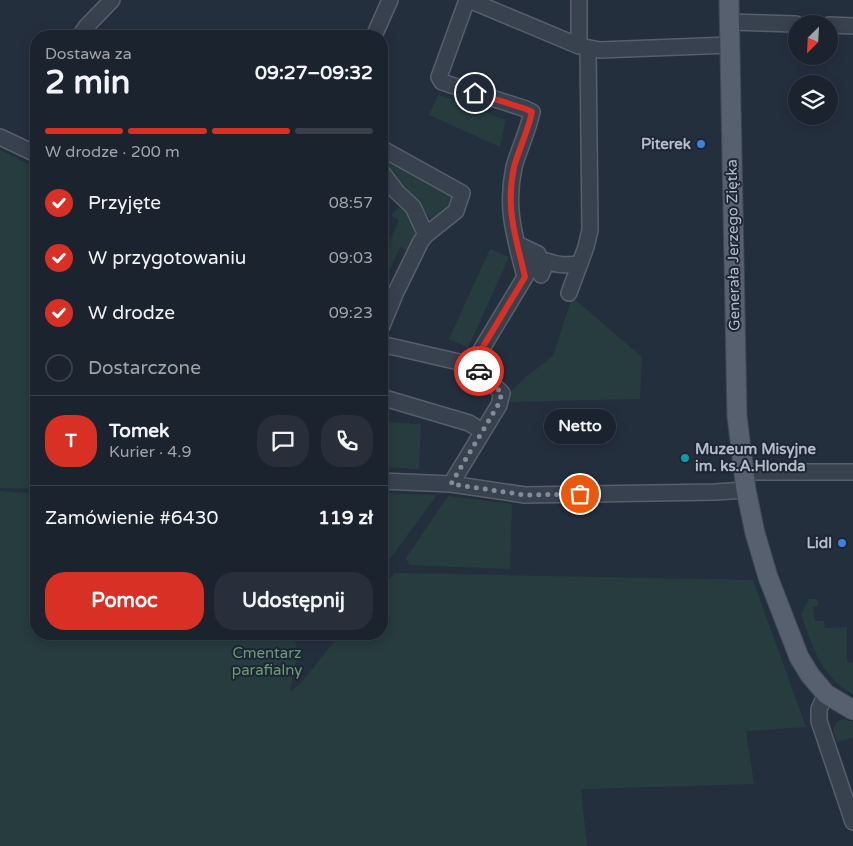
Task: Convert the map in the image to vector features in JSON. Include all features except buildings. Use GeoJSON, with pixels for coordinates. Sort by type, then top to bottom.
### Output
{"type":"FeatureCollection","features":[{"type":"Feature","properties":{"kind":"main road","name":"Generała Jerzego Ziętka"},"geometry":{"type":"LineString","coordinates":[[729,0],[737,416],[744,481],[755,533],[765,568],[792,643],[810,676],[826,694],[853,710]]}},
{"type":"Feature","properties":{"kind":"street"},"geometry":{"type":"LineString","coordinates":[[84,30],[112,0]]}},
{"type":"Feature","properties":{"kind":"street"},"geometry":{"type":"LineString","coordinates":[[377,30],[390,0]]}},
{"type":"Feature","properties":{"kind":"street"},"geometry":{"type":"LineString","coordinates":[[472,365],[525,277],[511,217],[510,190],[515,165],[532,112],[442,82],[438,77],[468,0],[583,47],[600,50],[730,45]]}},
{"type":"Feature","properties":{"kind":"street"},"geometry":{"type":"LineString","coordinates":[[569,293],[590,230],[583,47],[579,0]]}},
{"type":"Feature","properties":{"kind":"street"},"geometry":{"type":"LineString","coordinates":[[729,22],[788,24]]}},
{"type":"Feature","properties":{"kind":"street"},"geometry":{"type":"LineString","coordinates":[[838,25],[853,26]]}},
{"type":"Feature","properties":{"kind":"street"},"geometry":{"type":"LineString","coordinates":[[0,137],[30,151]]}},
{"type":"Feature","properties":{"kind":"street"},"geometry":{"type":"LineString","coordinates":[[388,152],[462,194],[456,211],[421,241],[388,311]]}},
{"type":"Feature","properties":{"kind":"street"},"geometry":{"type":"LineString","coordinates":[[388,180],[413,208],[426,235]]}},
{"type":"Feature","properties":{"kind":"street"},"geometry":{"type":"LineString","coordinates":[[541,275],[547,261],[553,264],[580,264]]}},
{"type":"Feature","properties":{"kind":"street"},"geometry":{"type":"LineString","coordinates":[[388,346],[472,365],[502,393],[498,405],[451,484]]}},
{"type":"Feature","properties":{"kind":"street"},"geometry":{"type":"LineString","coordinates":[[388,399],[469,423],[482,431]]}},
{"type":"Feature","properties":{"kind":"street"},"geometry":{"type":"LineString","coordinates":[[388,481],[451,484],[525,495],[724,492],[744,481],[853,472]]}},
{"type":"Feature","properties":{"kind":"street"},"geometry":{"type":"LineString","coordinates":[[826,694],[819,709],[819,721],[853,822]]}},
{"type":"Feature","properties":{"kind":"green space"},"geometry":{"type":"Polygon","coordinates":[[[438,95],[487,110],[489,114],[506,120],[500,147],[429,115],[438,95]]]}},
{"type":"Feature","properties":{"kind":"green space"},"geometry":{"type":"Polygon","coordinates":[[[0,150],[28,164],[30,167],[30,489],[0,488],[0,150]]]}},
{"type":"Feature","properties":{"kind":"green space"},"geometry":{"type":"Polygon","coordinates":[[[388,160],[455,198],[455,203],[435,224],[388,165],[388,160]]]}},
{"type":"Feature","properties":{"kind":"green space"},"geometry":{"type":"Polygon","coordinates":[[[398,208],[408,210],[417,232],[409,251],[400,247],[388,274],[388,245],[399,220],[391,215],[398,208]]]}},
{"type":"Feature","properties":{"kind":"green space"},"geometry":{"type":"Polygon","coordinates":[[[490,249],[509,257],[468,348],[449,339],[490,249]]]}},
{"type":"Feature","properties":{"kind":"green space"},"geometry":{"type":"Polygon","coordinates":[[[572,297],[642,357],[640,399],[507,402],[506,396],[526,377],[553,356],[572,297]]]}},
{"type":"Feature","properties":{"kind":"green space"},"geometry":{"type":"Polygon","coordinates":[[[388,422],[421,424],[419,469],[388,467],[388,422]]]}},
{"type":"Feature","properties":{"kind":"green space","name":"Cmentarz parafialny"},"geometry":{"type":"Polygon","coordinates":[[[0,491],[30,494],[30,640],[294,640],[298,651],[290,692],[302,682],[335,640],[388,640],[388,580],[394,573],[753,580],[806,727],[746,731],[754,784],[581,789],[587,846],[0,846],[0,491]]]}},
{"type":"Feature","properties":{"kind":"green space"},"geometry":{"type":"Polygon","coordinates":[[[388,493],[437,495],[388,562],[388,493]]]}},
{"type":"Feature","properties":{"kind":"green space"},"geometry":{"type":"Polygon","coordinates":[[[448,496],[512,504],[510,569],[409,565],[406,558],[448,496]]]}},
{"type":"Feature","properties":{"kind":"green space"},"geometry":{"type":"Polygon","coordinates":[[[809,599],[818,601],[818,606],[813,607],[815,621],[824,621],[825,628],[847,627],[847,662],[853,663],[853,695],[832,678],[814,650],[801,614],[809,599]]]}},
{"type":"Feature","properties":{"kind":"green space"},"geometry":{"type":"Polygon","coordinates":[[[843,719],[853,722],[853,738],[837,742],[833,729],[837,722],[843,719]]]}},
{"type":"Feature","properties":{"kind":"way so far"},"geometry":{"type":"LineString","coordinates":[[479,371],[502,393],[498,405],[451,484],[525,495],[580,494]]}},
{"type":"Feature","properties":{"kind":"place","name":"Piterek"},"geometry":{"type":"Point","coordinates":[701,144]}},
{"type":"Feature","properties":{"kind":"place","name":"Muzeum Misyjne im. ks.A.Hlonda"},"geometry":{"type":"Point","coordinates":[685,458]}},
{"type":"Feature","properties":{"kind":"place","name":"Netto"},"geometry":{"type":"Point","coordinates":[580,494]}},
{"type":"Feature","properties":{"kind":"place","name":"Lidl"},"geometry":{"type":"Point","coordinates":[842,543]}},
{"type":"Feature","properties":{"kind":"route"},"geometry":{"type":"LineString","coordinates":[[475,93],[532,112],[515,165],[510,190],[511,217],[525,277],[472,365],[479,371]]}}]}
